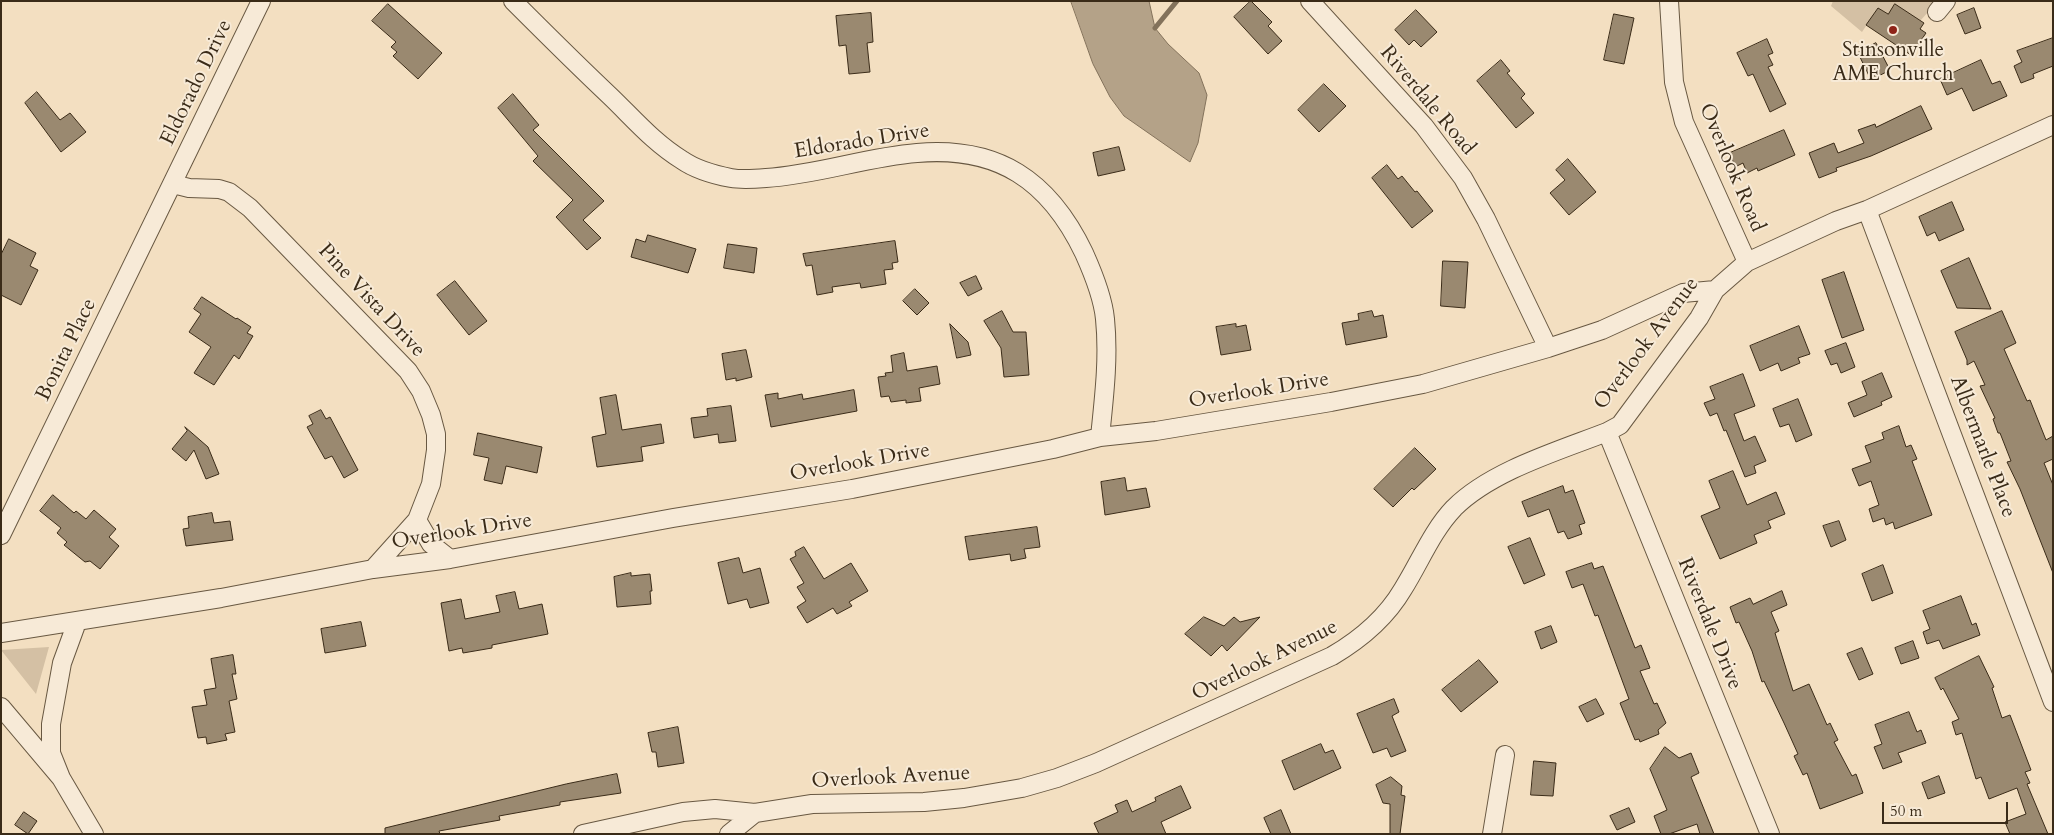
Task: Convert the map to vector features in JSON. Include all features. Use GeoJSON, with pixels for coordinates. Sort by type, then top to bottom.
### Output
{"type":"FeatureCollection","features":[{"type":"Feature","properties":{"kind":"street","name":"Eldorado Drive"},"geometry":{"type":"LineString","coordinates":[[173,184],[261,1]]}},
{"type":"Feature","properties":{"kind":"street","name":"Eldorado Drive"},"geometry":{"type":"LineString","coordinates":[[513,1],[654,140],[682,161],[696,167],[731,178],[784,177],[916,153],[955,152],[993,161],[1019,173],[1036,185],[1051,200],[1073,231],[1094,274],[1105,317],[1105,381],[1100,437]]}},
{"type":"Feature","properties":{"kind":"street","name":"Riverdale Road"},"geometry":{"type":"LineString","coordinates":[[1310,1],[1424,126],[1463,178],[1486,219],[1548,348]]}},
{"type":"Feature","properties":{"kind":"street","name":"Overlook Road"},"geometry":{"type":"LineString","coordinates":[[1669,1],[1674,82],[1684,122],[1747,262]]}},
{"type":"Feature","properties":{"kind":"street","name":"Overlook Avenue"},"geometry":{"type":"LineString","coordinates":[[590,833],[683,812],[715,809],[755,814],[812,804],[948,800],[1022,788],[1057,778],[1143,743],[1332,656],[1354,643],[1390,610],[1436,532],[1452,510],[1465,497],[1482,485],[1506,473],[1620,425],[1700,318],[1715,290],[1747,262],[1836,221],[1867,210],[2053,125]]}},
{"type":"Feature","properties":{"kind":"street","name":"Pine Vista Drive"},"geometry":{"type":"LineString","coordinates":[[173,184],[189,188],[219,189],[229,192],[250,208],[408,371],[421,391],[431,415],[436,434],[436,450],[431,484],[417,520],[373,569]]}},
{"type":"Feature","properties":{"kind":"street","name":"Bonita Place"},"geometry":{"type":"LineString","coordinates":[[1,535],[173,184]]}},
{"type":"Feature","properties":{"kind":"street","name":"Albermarle Place"},"geometry":{"type":"LineString","coordinates":[[1867,210],[2053,702]]}},
{"type":"Feature","properties":{"kind":"street","name":"Overlook Drive"},"geometry":{"type":"LineString","coordinates":[[1,633],[221,598],[373,569],[450,559],[673,518],[852,489],[1044,451],[1100,437],[1156,431],[1331,402],[1423,384],[1548,348],[1602,330],[1684,293],[1715,290]]}},
{"type":"Feature","properties":{"kind":"street","name":"Riverdale Drive"},"geometry":{"type":"LineString","coordinates":[[1607,432],[1770,834]]}},
{"type":"Feature","properties":{"kind":"street"},"geometry":{"type":"LineString","coordinates":[[417,520],[431,544],[450,559]]}},
{"type":"Feature","properties":{"kind":"street"},"geometry":{"type":"LineString","coordinates":[[77,622],[62,663],[51,724],[51,753],[61,778],[94,834]]}},
{"type":"Feature","properties":{"kind":"street"},"geometry":{"type":"LineString","coordinates":[[1,707],[61,778]]}},
{"type":"Feature","properties":{"kind":"street"},"geometry":{"type":"LineString","coordinates":[[1492,834],[1505,755]]}},
{"type":"Feature","properties":{"kind":"street"},"geometry":{"type":"LineString","coordinates":[[729,834],[755,814]]}},
{"type":"Feature","properties":{"kind":"shaded area"},"geometry":{"type":"Polygon","coordinates":[[[1071,1],[1149,1],[1155,28],[1168,44],[1199,73],[1207,95],[1198,143],[1190,162],[1124,116],[1110,97],[1093,64],[1071,1]]]}},
{"type":"Feature","properties":{"kind":"shaded area"},"geometry":{"type":"Polygon","coordinates":[[[1833,1],[1938,1],[1920,21],[1888,14],[1878,8],[1862,32],[1831,6],[1833,1]]]}},
{"type":"Feature","properties":{"kind":"shaded area"},"geometry":{"type":"Polygon","coordinates":[[[49,647],[36,694],[1,650],[49,647]]]}},
{"type":"Feature","properties":{"kind":"building"},"geometry":{"type":"Polygon","coordinates":[[[1251,1],[1272,22],[1268,26],[1282,41],[1268,54],[1234,17],[1251,1]]]}},
{"type":"Feature","properties":{"kind":"building"},"geometry":{"type":"Polygon","coordinates":[[[388,4],[442,53],[418,79],[393,56],[397,52],[391,47],[396,42],[372,21],[388,4]]]}},
{"type":"Feature","properties":{"kind":"building","name":"Stinsonville AME Church"},"geometry":{"type":"Polygon","coordinates":[[[1895,4],[1924,23],[1920,29],[1926,33],[1911,55],[1866,25],[1878,8],[1888,14],[1895,4]]]}},
{"type":"Feature","properties":{"kind":"building"},"geometry":{"type":"Polygon","coordinates":[[[1974,8],[1981,28],[1965,34],[1957,15],[1974,8]]]}},
{"type":"Feature","properties":{"kind":"building"},"geometry":{"type":"Polygon","coordinates":[[[1416,10],[1437,32],[1421,47],[1414,40],[1409,45],[1395,30],[1416,10]]]}},
{"type":"Feature","properties":{"kind":"building"},"geometry":{"type":"Polygon","coordinates":[[[871,13],[873,42],[867,43],[870,72],[849,74],[846,45],[839,46],[836,16],[871,13]]]}},
{"type":"Feature","properties":{"kind":"building"},"geometry":{"type":"Polygon","coordinates":[[[1614,14],[1634,18],[1624,64],[1604,60],[1614,14]]]}},
{"type":"Feature","properties":{"kind":"building"},"geometry":{"type":"Polygon","coordinates":[[[2053,38],[2053,66],[2033,74],[2034,78],[2021,83],[2014,66],[2022,62],[2017,51],[2053,38]]]}},
{"type":"Feature","properties":{"kind":"building"},"geometry":{"type":"Polygon","coordinates":[[[1767,39],[1773,53],[1768,55],[1773,65],[1768,67],[1786,104],[1770,112],[1753,74],[1748,76],[1737,53],[1767,39]]]}},
{"type":"Feature","properties":{"kind":"building"},"geometry":{"type":"Polygon","coordinates":[[[1876,43],[1890,70],[1871,80],[1858,53],[1876,43]]]}},
{"type":"Feature","properties":{"kind":"building"},"geometry":{"type":"Polygon","coordinates":[[[1501,60],[1510,71],[1507,73],[1525,94],[1521,98],[1534,113],[1516,128],[1477,81],[1501,60]]]}},
{"type":"Feature","properties":{"kind":"building"},"geometry":{"type":"Polygon","coordinates":[[[1981,60],[1992,84],[2000,81],[2007,96],[1973,111],[1962,88],[1947,95],[1940,79],[1981,60]]]}},
{"type":"Feature","properties":{"kind":"building"},"geometry":{"type":"Polygon","coordinates":[[[1324,84],[1346,106],[1319,132],[1298,110],[1324,84]]]}},
{"type":"Feature","properties":{"kind":"building"},"geometry":{"type":"Polygon","coordinates":[[[37,92],[60,120],[70,113],[86,132],[61,152],[25,103],[37,92]]]}},
{"type":"Feature","properties":{"kind":"building"},"geometry":{"type":"Polygon","coordinates":[[[513,94],[539,125],[533,130],[604,201],[583,220],[601,238],[587,250],[556,217],[573,200],[533,161],[538,156],[498,108],[513,94]]]}},
{"type":"Feature","properties":{"kind":"building"},"geometry":{"type":"Polygon","coordinates":[[[1921,106],[1932,129],[1871,156],[1836,168],[1837,171],[1819,178],[1809,153],[1834,143],[1838,153],[1864,143],[1858,130],[1875,124],[1876,127],[1921,106]]]}},
{"type":"Feature","properties":{"kind":"building"},"geometry":{"type":"Polygon","coordinates":[[[1784,130],[1795,155],[1758,171],[1757,168],[1747,173],[1743,163],[1735,167],[1730,153],[1784,130]]]}},
{"type":"Feature","properties":{"kind":"building"},"geometry":{"type":"Polygon","coordinates":[[[1119,147],[1125,170],[1098,176],[1093,153],[1119,147]]]}},
{"type":"Feature","properties":{"kind":"building"},"geometry":{"type":"Polygon","coordinates":[[[1568,159],[1596,192],[1569,215],[1550,193],[1565,180],[1556,170],[1568,159]]]}},
{"type":"Feature","properties":{"kind":"building"},"geometry":{"type":"Polygon","coordinates":[[[1387,165],[1398,179],[1402,176],[1415,192],[1417,191],[1433,211],[1412,228],[1372,178],[1387,165]]]}},
{"type":"Feature","properties":{"kind":"building"},"geometry":{"type":"Polygon","coordinates":[[[1952,202],[1964,230],[1939,241],[1935,232],[1927,236],[1919,217],[1952,202]]]}},
{"type":"Feature","properties":{"kind":"building"},"geometry":{"type":"Polygon","coordinates":[[[648,235],[696,249],[688,273],[631,257],[636,239],[645,242],[648,235]]]}},
{"type":"Feature","properties":{"kind":"building"},"geometry":{"type":"Polygon","coordinates":[[[9,239],[36,253],[30,266],[38,270],[21,305],[1,295],[1,255],[9,239]]]}},
{"type":"Feature","properties":{"kind":"building"},"geometry":{"type":"Polygon","coordinates":[[[895,241],[898,262],[892,263],[893,269],[884,270],[886,284],[861,288],[860,283],[832,287],[833,292],[817,295],[812,265],[806,266],[803,254],[895,241]]]}},
{"type":"Feature","properties":{"kind":"building"},"geometry":{"type":"Polygon","coordinates":[[[728,244],[757,248],[754,273],[724,268],[728,244]]]}},
{"type":"Feature","properties":{"kind":"building"},"geometry":{"type":"Polygon","coordinates":[[[1969,258],[1991,309],[1957,308],[1941,271],[1969,258]]]}},
{"type":"Feature","properties":{"kind":"building"},"geometry":{"type":"Polygon","coordinates":[[[1443,261],[1468,262],[1465,308],[1441,306],[1443,261]]]}},
{"type":"Feature","properties":{"kind":"building"},"geometry":{"type":"Polygon","coordinates":[[[1844,272],[1864,330],[1842,338],[1822,280],[1844,272]]]}},
{"type":"Feature","properties":{"kind":"building"},"geometry":{"type":"Polygon","coordinates":[[[976,276],[982,289],[968,296],[960,283],[976,276]]]}},
{"type":"Feature","properties":{"kind":"building"},"geometry":{"type":"Polygon","coordinates":[[[455,281],[487,321],[469,335],[437,295],[455,281]]]}},
{"type":"Feature","properties":{"kind":"building"},"geometry":{"type":"Polygon","coordinates":[[[915,289],[929,303],[917,315],[903,301],[915,289]]]}},
{"type":"Feature","properties":{"kind":"building"},"geometry":{"type":"Polygon","coordinates":[[[202,297],[251,327],[247,333],[253,336],[239,359],[234,355],[214,385],[194,373],[211,347],[189,332],[201,314],[194,309],[202,297]]]}},
{"type":"Feature","properties":{"kind":"building"},"geometry":{"type":"Polygon","coordinates":[[[1002,311],[1013,332],[1026,332],[1029,375],[1004,377],[1001,348],[984,321],[1002,311]]]}},
{"type":"Feature","properties":{"kind":"building"},"geometry":{"type":"Polygon","coordinates":[[[1372,311],[1374,317],[1383,315],[1387,337],[1346,345],[1342,323],[1359,320],[1358,314],[1372,311]]]}},
{"type":"Feature","properties":{"kind":"building"},"geometry":{"type":"Polygon","coordinates":[[[2002,311],[2016,343],[2004,349],[2027,401],[2030,400],[2046,440],[2053,436],[2053,459],[2044,463],[2053,485],[2053,573],[2020,489],[2007,462],[2011,461],[2000,433],[1998,433],[1993,419],[1995,418],[1980,386],[1985,385],[1974,361],[1967,365],[1967,360],[1955,332],[2002,311]]]}},
{"type":"Feature","properties":{"kind":"building"},"geometry":{"type":"Polygon","coordinates":[[[950,324],[968,342],[971,355],[957,358],[950,324]]]}},
{"type":"Feature","properties":{"kind":"building"},"geometry":{"type":"Polygon","coordinates":[[[1236,324],[1236,327],[1246,325],[1251,350],[1221,355],[1216,327],[1236,324]]]}},
{"type":"Feature","properties":{"kind":"building"},"geometry":{"type":"Polygon","coordinates":[[[1799,326],[1810,354],[1798,358],[1800,363],[1781,371],[1778,363],[1760,371],[1750,346],[1799,326]]]}},
{"type":"Feature","properties":{"kind":"building"},"geometry":{"type":"Polygon","coordinates":[[[1846,343],[1855,367],[1841,373],[1837,363],[1831,365],[1825,351],[1846,343]]]}},
{"type":"Feature","properties":{"kind":"building"},"geometry":{"type":"Polygon","coordinates":[[[746,350],[752,377],[736,381],[736,378],[726,380],[722,354],[746,350]]]}},
{"type":"Feature","properties":{"kind":"building"},"geometry":{"type":"Polygon","coordinates":[[[904,353],[907,371],[937,366],[940,384],[919,388],[921,401],[891,402],[889,396],[881,397],[878,377],[886,376],[885,373],[893,372],[891,356],[904,353]]]}},
{"type":"Feature","properties":{"kind":"building"},"geometry":{"type":"Polygon","coordinates":[[[1882,373],[1892,397],[1881,402],[1882,405],[1854,417],[1848,403],[1867,395],[1862,382],[1882,373]]]}},
{"type":"Feature","properties":{"kind":"building"},"geometry":{"type":"Polygon","coordinates":[[[1743,374],[1755,406],[1734,414],[1744,441],[1755,436],[1766,461],[1754,466],[1756,473],[1745,477],[1717,413],[1710,416],[1704,403],[1715,399],[1710,387],[1743,374]]]}},
{"type":"Feature","properties":{"kind":"building"},"geometry":{"type":"Polygon","coordinates":[[[854,390],[857,411],[771,427],[765,395],[778,393],[778,399],[802,394],[803,399],[854,390]]]}},
{"type":"Feature","properties":{"kind":"building"},"geometry":{"type":"Polygon","coordinates":[[[616,395],[622,430],[661,424],[664,443],[641,447],[643,461],[597,467],[592,437],[606,434],[600,398],[616,395]]]}},
{"type":"Feature","properties":{"kind":"building"},"geometry":{"type":"Polygon","coordinates":[[[1798,399],[1812,435],[1796,442],[1789,424],[1780,427],[1773,409],[1798,399]]]}},
{"type":"Feature","properties":{"kind":"building"},"geometry":{"type":"Polygon","coordinates":[[[731,406],[736,441],[719,443],[718,434],[694,438],[691,418],[708,416],[707,409],[731,406]]]}},
{"type":"Feature","properties":{"kind":"building"},"geometry":{"type":"Polygon","coordinates":[[[321,410],[326,419],[330,417],[358,470],[344,478],[332,456],[325,459],[307,427],[313,424],[309,416],[321,410]]]}},
{"type":"Feature","properties":{"kind":"building"},"geometry":{"type":"Polygon","coordinates":[[[1899,426],[1906,447],[1911,445],[1917,459],[1912,461],[1932,515],[1895,529],[1893,522],[1886,525],[1884,518],[1873,522],[1869,509],[1879,505],[1871,481],[1859,486],[1852,469],[1871,462],[1865,446],[1884,439],[1882,433],[1899,426]]]}},
{"type":"Feature","properties":{"kind":"building"},"geometry":{"type":"Polygon","coordinates":[[[185,427],[208,447],[219,474],[206,479],[194,450],[186,461],[172,449],[187,431],[185,427]]]}},
{"type":"Feature","properties":{"kind":"building"},"geometry":{"type":"Polygon","coordinates":[[[478,433],[542,447],[537,473],[506,466],[502,484],[484,480],[489,458],[474,455],[478,433]]]}},
{"type":"Feature","properties":{"kind":"building"},"geometry":{"type":"Polygon","coordinates":[[[1415,448],[1436,469],[1414,490],[1412,488],[1393,507],[1374,489],[1415,448]]]}},
{"type":"Feature","properties":{"kind":"building"},"geometry":{"type":"Polygon","coordinates":[[[1733,471],[1747,505],[1776,492],[1785,514],[1768,521],[1771,528],[1754,535],[1757,543],[1720,559],[1701,516],[1720,508],[1709,481],[1733,471]]]}},
{"type":"Feature","properties":{"kind":"building"},"geometry":{"type":"Polygon","coordinates":[[[1125,478],[1127,491],[1146,488],[1150,507],[1105,515],[1101,482],[1125,478]]]}},
{"type":"Feature","properties":{"kind":"building"},"geometry":{"type":"Polygon","coordinates":[[[1563,486],[1565,493],[1573,490],[1585,523],[1579,525],[1582,534],[1568,539],[1564,531],[1558,533],[1549,509],[1528,517],[1522,502],[1563,486]]]}},
{"type":"Feature","properties":{"kind":"building"},"geometry":{"type":"Polygon","coordinates":[[[53,495],[74,513],[76,511],[86,519],[94,510],[116,529],[109,537],[119,546],[100,569],[90,561],[85,562],[64,545],[67,542],[57,533],[61,528],[40,511],[53,495]]]}},
{"type":"Feature","properties":{"kind":"building"},"geometry":{"type":"Polygon","coordinates":[[[212,513],[214,523],[230,521],[233,540],[186,546],[183,529],[189,528],[188,517],[212,513]]]}},
{"type":"Feature","properties":{"kind":"building"},"geometry":{"type":"Polygon","coordinates":[[[1839,521],[1846,540],[1831,547],[1823,526],[1839,521]]]}},
{"type":"Feature","properties":{"kind":"building"},"geometry":{"type":"Polygon","coordinates":[[[1037,527],[1040,547],[1024,549],[1026,558],[1011,561],[1010,554],[969,560],[965,537],[1037,527]]]}},
{"type":"Feature","properties":{"kind":"building"},"geometry":{"type":"Polygon","coordinates":[[[1530,538],[1545,575],[1524,584],[1508,547],[1530,538]]]}},
{"type":"Feature","properties":{"kind":"building"},"geometry":{"type":"Polygon","coordinates":[[[804,547],[824,579],[851,563],[868,591],[849,602],[852,606],[837,614],[833,608],[807,623],[797,607],[806,601],[797,587],[804,583],[790,559],[796,556],[795,552],[804,547]]]}},
{"type":"Feature","properties":{"kind":"building"},"geometry":{"type":"Polygon","coordinates":[[[739,558],[743,573],[760,568],[769,603],[750,608],[747,599],[728,604],[718,563],[739,558]]]}},
{"type":"Feature","properties":{"kind":"building"},"geometry":{"type":"Polygon","coordinates":[[[1592,563],[1594,569],[1603,566],[1635,648],[1641,645],[1650,668],[1640,671],[1654,704],[1657,703],[1666,723],[1658,730],[1659,734],[1640,742],[1639,739],[1635,740],[1620,703],[1629,699],[1598,615],[1595,616],[1583,584],[1572,588],[1566,572],[1592,563]]]}},
{"type":"Feature","properties":{"kind":"building"},"geometry":{"type":"Polygon","coordinates":[[[1883,565],[1893,593],[1872,601],[1862,574],[1883,565]]]}},
{"type":"Feature","properties":{"kind":"building"},"geometry":{"type":"Polygon","coordinates":[[[631,573],[631,576],[650,574],[651,604],[617,607],[614,577],[631,573]]]}},
{"type":"Feature","properties":{"kind":"building"},"geometry":{"type":"Polygon","coordinates":[[[1782,591],[1787,605],[1771,612],[1779,631],[1775,633],[1793,691],[1809,684],[1827,725],[1830,723],[1838,740],[1834,742],[1852,776],[1856,774],[1863,793],[1820,809],[1807,773],[1803,775],[1794,756],[1798,754],[1764,681],[1762,682],[1752,651],[1739,622],[1736,623],[1730,607],[1750,598],[1753,604],[1782,591]]]}},
{"type":"Feature","properties":{"kind":"building"},"geometry":{"type":"Polygon","coordinates":[[[515,592],[519,609],[542,604],[548,634],[463,653],[462,648],[449,651],[441,603],[461,599],[465,619],[500,612],[496,596],[515,592]]]}},
{"type":"Feature","properties":{"kind":"building"},"geometry":{"type":"Polygon","coordinates":[[[1961,596],[1972,625],[1976,623],[1980,635],[1943,649],[1939,640],[1927,644],[1923,632],[1930,629],[1923,611],[1961,596]]]}},
{"type":"Feature","properties":{"kind":"building"},"geometry":{"type":"Polygon","coordinates":[[[1204,617],[1224,626],[1234,617],[1240,622],[1260,617],[1227,651],[1222,645],[1211,656],[1185,634],[1204,617]]]}},
{"type":"Feature","properties":{"kind":"building"},"geometry":{"type":"Polygon","coordinates":[[[361,622],[366,646],[325,653],[321,629],[361,622]]]}},
{"type":"Feature","properties":{"kind":"building"},"geometry":{"type":"Polygon","coordinates":[[[1551,626],[1557,642],[1541,649],[1535,632],[1551,626]]]}},
{"type":"Feature","properties":{"kind":"building"},"geometry":{"type":"Polygon","coordinates":[[[1913,641],[1919,658],[1901,664],[1895,648],[1913,641]]]}},
{"type":"Feature","properties":{"kind":"building"},"geometry":{"type":"Polygon","coordinates":[[[1862,648],[1873,674],[1859,680],[1847,654],[1862,648]]]}},
{"type":"Feature","properties":{"kind":"building"},"geometry":{"type":"Polygon","coordinates":[[[233,655],[236,674],[232,674],[237,699],[229,701],[235,732],[225,734],[227,740],[207,744],[206,737],[198,738],[192,707],[207,705],[204,690],[216,688],[211,659],[233,655]]]}},
{"type":"Feature","properties":{"kind":"building"},"geometry":{"type":"Polygon","coordinates":[[[1979,656],[1994,687],[1992,688],[2002,718],[2010,715],[2031,770],[2025,772],[2030,783],[2027,784],[2048,834],[2010,834],[2005,822],[2026,814],[2017,788],[1989,799],[1981,777],[1976,779],[1962,733],[1956,735],[1952,722],[1959,719],[1943,688],[1941,690],[1935,678],[1979,656]]]}},
{"type":"Feature","properties":{"kind":"building"},"geometry":{"type":"Polygon","coordinates":[[[1479,660],[1498,682],[1461,712],[1442,690],[1479,660]]]}},
{"type":"Feature","properties":{"kind":"building"},"geometry":{"type":"Polygon","coordinates":[[[1394,699],[1399,712],[1392,716],[1406,751],[1391,757],[1387,748],[1373,753],[1357,714],[1394,699]]]}},
{"type":"Feature","properties":{"kind":"building"},"geometry":{"type":"Polygon","coordinates":[[[1596,699],[1604,714],[1587,722],[1579,707],[1596,699]]]}},
{"type":"Feature","properties":{"kind":"building"},"geometry":{"type":"Polygon","coordinates":[[[1909,712],[1917,732],[1921,730],[1926,743],[1898,753],[1902,762],[1883,769],[1874,747],[1882,744],[1875,725],[1909,712]]]}},
{"type":"Feature","properties":{"kind":"building"},"geometry":{"type":"Polygon","coordinates":[[[678,727],[684,763],[658,767],[656,752],[652,752],[648,733],[678,727]]]}},
{"type":"Feature","properties":{"kind":"building"},"geometry":{"type":"Polygon","coordinates":[[[1321,744],[1325,753],[1333,750],[1341,768],[1294,790],[1282,761],[1321,744]]]}},
{"type":"Feature","properties":{"kind":"building"},"geometry":{"type":"Polygon","coordinates":[[[1665,747],[1679,758],[1691,753],[1699,773],[1691,777],[1714,834],[1700,834],[1697,824],[1669,834],[1661,834],[1654,816],[1667,810],[1650,769],[1665,747]]]}},
{"type":"Feature","properties":{"kind":"building"},"geometry":{"type":"Polygon","coordinates":[[[1534,761],[1556,763],[1553,796],[1531,795],[1534,761]]]}},
{"type":"Feature","properties":{"kind":"building"},"geometry":{"type":"Polygon","coordinates":[[[617,774],[621,793],[560,802],[560,805],[499,816],[500,820],[439,831],[440,834],[385,834],[385,828],[566,784],[617,774]]]}},
{"type":"Feature","properties":{"kind":"building"},"geometry":{"type":"Polygon","coordinates":[[[1939,776],[1945,793],[1928,799],[1922,783],[1939,776]]]}},
{"type":"Feature","properties":{"kind":"building"},"geometry":{"type":"Polygon","coordinates":[[[1391,777],[1402,786],[1401,795],[1405,796],[1400,834],[1390,834],[1390,804],[1383,803],[1376,785],[1391,777]]]}},
{"type":"Feature","properties":{"kind":"building"},"geometry":{"type":"Polygon","coordinates":[[[1181,786],[1191,808],[1161,822],[1166,834],[1099,834],[1094,823],[1118,812],[1115,805],[1127,800],[1132,812],[1156,801],[1155,798],[1181,786]]]}},
{"type":"Feature","properties":{"kind":"building"},"geometry":{"type":"Polygon","coordinates":[[[1629,808],[1635,822],[1617,830],[1610,816],[1629,808]]]}},
{"type":"Feature","properties":{"kind":"building"},"geometry":{"type":"Polygon","coordinates":[[[1281,810],[1291,834],[1271,834],[1264,818],[1281,810]]]}},
{"type":"Feature","properties":{"kind":"building"},"geometry":{"type":"Polygon","coordinates":[[[24,812],[37,821],[28,834],[15,825],[24,812]]]}},
{"type":"Feature","properties":{"kind":"waterway"},"geometry":{"type":"LineString","coordinates":[[1155,28],[1177,1]]}},
{"type":"Feature","properties":{"kind":"place","name":"Stinsonville AME Church"},"geometry":{"type":"Point","coordinates":[1893,30]}}]}
